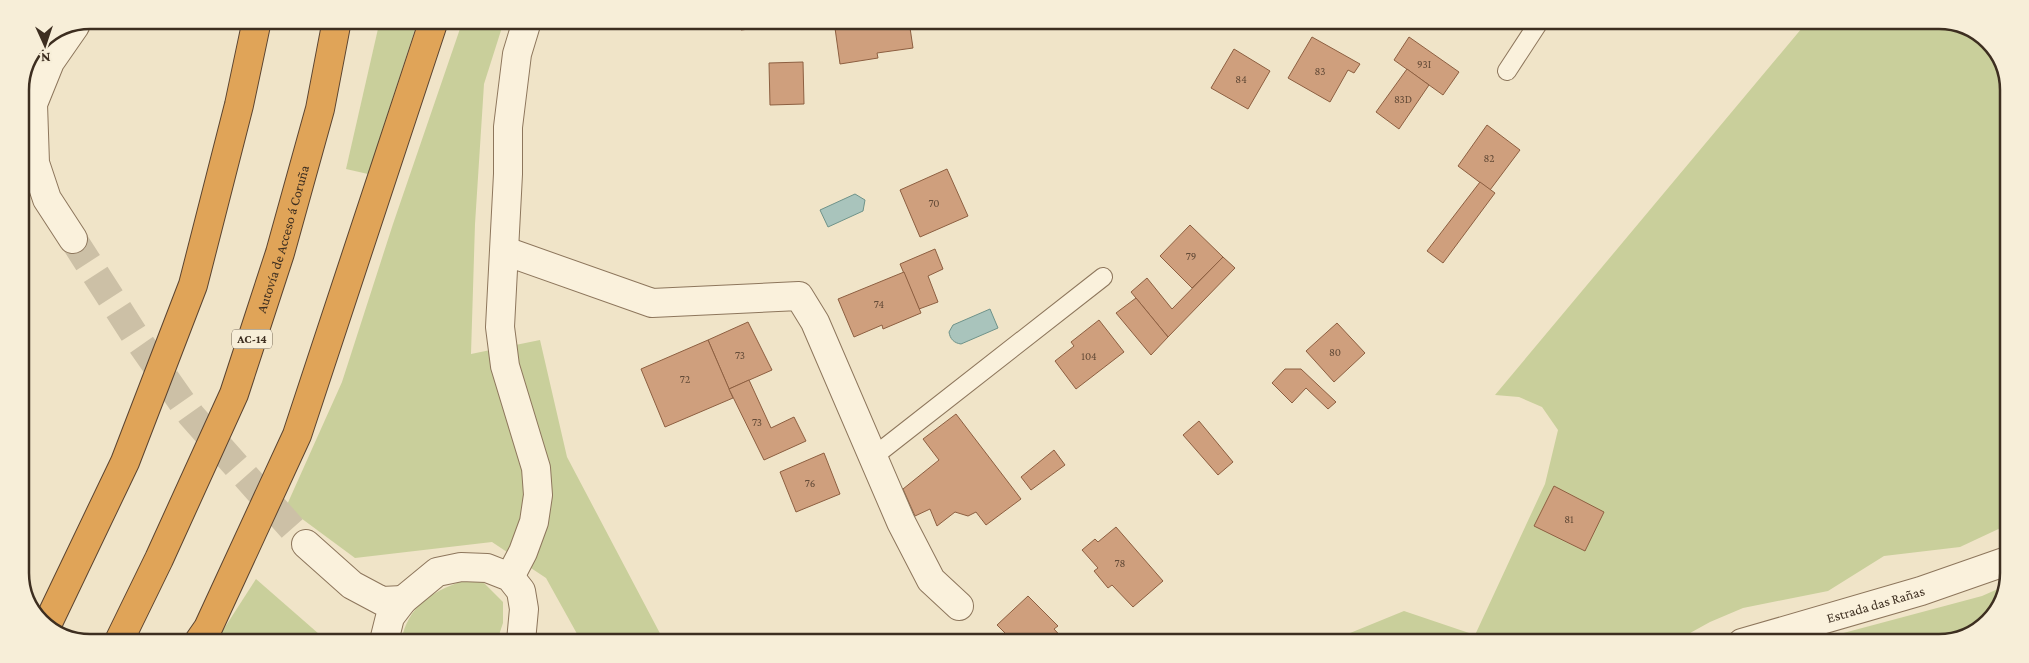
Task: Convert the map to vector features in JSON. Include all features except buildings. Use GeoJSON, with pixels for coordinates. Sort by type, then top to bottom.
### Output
{"type":"FeatureCollection","features":[{"type":"Feature","properties":{"kind":"highway"},"geometry":{"type":"LineString","coordinates":[[50,619],[125,462],[193,285],[239,105],[254,29]]}},
{"type":"Feature","properties":{"kind":"highway","name":"Autovía de Acceso á Coruña"},"geometry":{"type":"LineString","coordinates":[[122,634],[234,394],[280,253],[317,118],[335,29]]}},
{"type":"Feature","properties":{"kind":"highway"},"geometry":{"type":"LineString","coordinates":[[204,634],[297,435],[431,29]]}},
{"type":"Feature","properties":{"kind":"street"},"geometry":{"type":"LineString","coordinates":[[510,577],[523,552],[534,522],[538,495],[536,468],[505,366],[500,327],[505,251],[508,127],[518,54],[525,29]]}},
{"type":"Feature","properties":{"kind":"street"},"geometry":{"type":"LineString","coordinates":[[71,32],[50,62],[34,104],[35,163],[47,199],[73,239]]}},
{"type":"Feature","properties":{"kind":"street"},"geometry":{"type":"LineString","coordinates":[[505,251],[652,303],[799,296],[815,322],[900,522],[931,580],[959,606]]}},
{"type":"Feature","properties":{"kind":"street"},"geometry":{"type":"LineString","coordinates":[[306,544],[352,584],[382,601],[403,600]]}},
{"type":"Feature","properties":{"kind":"street","name":"Estrada das Rañas"},"geometry":{"type":"LineString","coordinates":[[1773,634],[1920,591],[2000,564]]}},
{"type":"Feature","properties":{"kind":"street"},"geometry":{"type":"LineString","coordinates":[[386,634],[390,617],[403,600],[436,572],[461,567],[487,568],[510,577],[521,590],[524,609],[522,634]]}},
{"type":"Feature","properties":{"kind":"street"},"geometry":{"type":"LineString","coordinates":[[352,584],[381,634]]}},
{"type":"Feature","properties":{"kind":"lane"},"geometry":{"type":"LineString","coordinates":[[1507,71],[1534,29]]}},
{"type":"Feature","properties":{"kind":"lane"},"geometry":{"type":"LineString","coordinates":[[873,456],[1103,276]]}},
{"type":"Feature","properties":{"kind":"green space"},"geometry":{"type":"Polygon","coordinates":[[[378,29],[415,29],[368,174],[346,169],[378,29]]]}},
{"type":"Feature","properties":{"kind":"green space"},"geometry":{"type":"Polygon","coordinates":[[[460,29],[501,29],[484,84],[475,224],[471,354],[540,340],[567,457],[660,634],[577,634],[546,578],[492,542],[355,558],[286,507],[342,382],[393,224],[460,29]]]}},
{"type":"Feature","properties":{"kind":"green space"},"geometry":{"type":"Polygon","coordinates":[[[1801,29],[1948,29],[1973,39],[1988,52],[1996,66],[2000,85],[2000,528],[1960,547],[1884,556],[1828,591],[1743,608],[1710,622],[1688,634],[1475,634],[1545,484],[1558,430],[1542,407],[1519,397],[1495,395],[1801,29]]]}},
{"type":"Feature","properties":{"kind":"green space"},"geometry":{"type":"Polygon","coordinates":[[[256,579],[319,634],[221,634],[256,579]]]}},
{"type":"Feature","properties":{"kind":"green space"},"geometry":{"type":"Polygon","coordinates":[[[463,581],[483,582],[503,602],[503,623],[499,634],[403,634],[409,618],[415,610],[431,596],[463,581]]]}},
{"type":"Feature","properties":{"kind":"green space"},"geometry":{"type":"Polygon","coordinates":[[[1998,589],[1994,600],[1983,617],[1966,628],[1948,634],[1840,634],[1982,596],[1998,589]]]}},
{"type":"Feature","properties":{"kind":"green space"},"geometry":{"type":"Polygon","coordinates":[[[1404,611],[1472,634],[1348,634],[1404,611]]]}},
{"type":"Feature","properties":{"kind":"water"},"geometry":{"type":"Polygon","coordinates":[[[855,194],[865,200],[863,211],[828,227],[820,210],[855,194]]]}},
{"type":"Feature","properties":{"kind":"water"},"geometry":{"type":"Polygon","coordinates":[[[990,309],[998,328],[961,344],[951,339],[949,332],[953,325],[990,309]]]}},
{"type":"Feature","properties":{"kind":"tunnel"},"geometry":{"type":"LineString","coordinates":[[73,239],[134,334],[191,415],[306,544]]}}]}
